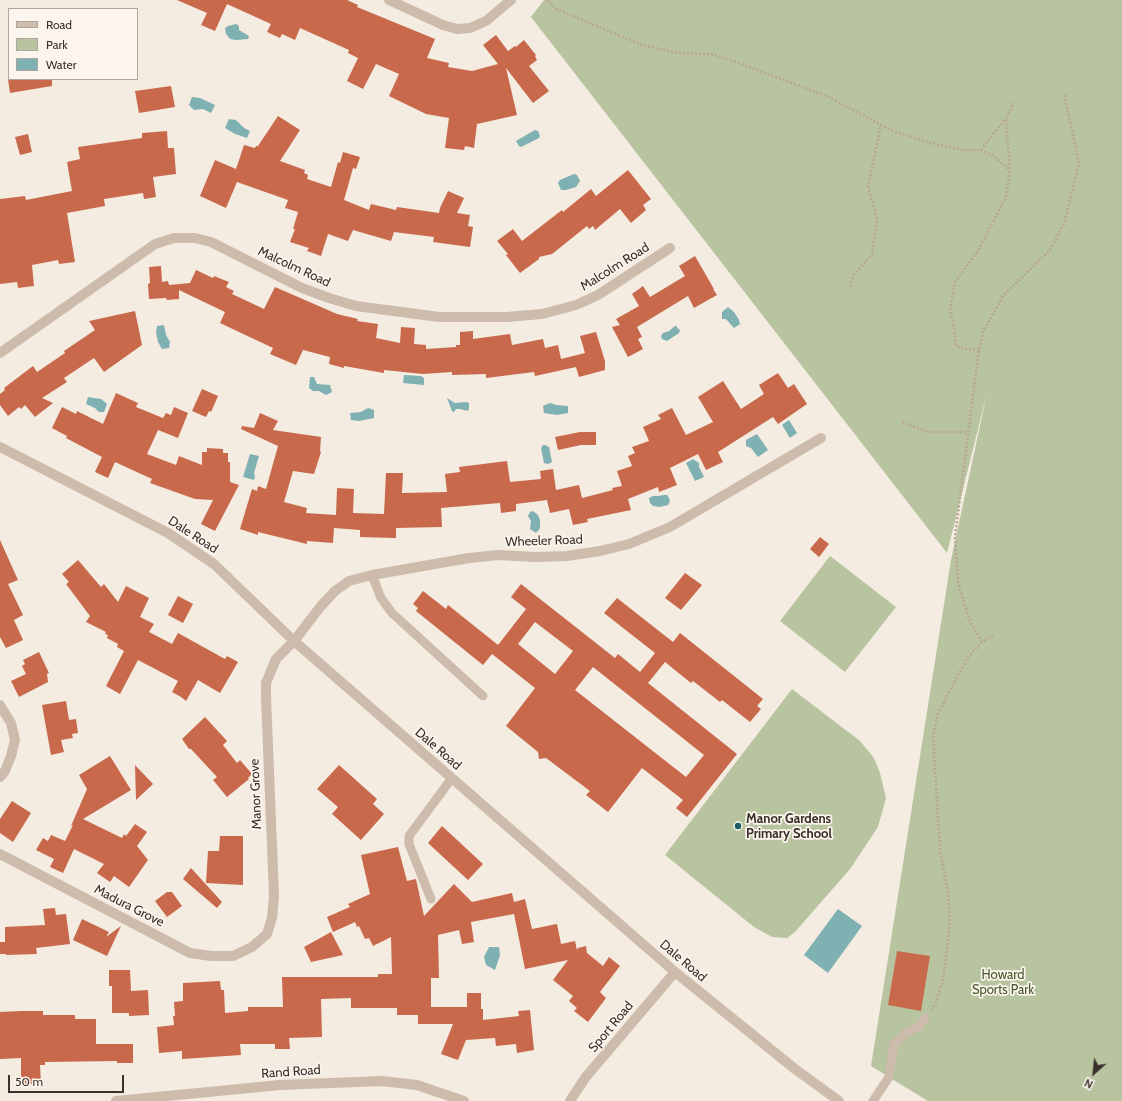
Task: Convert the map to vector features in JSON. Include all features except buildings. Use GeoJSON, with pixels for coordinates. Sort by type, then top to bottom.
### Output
{"type":"FeatureCollection","features":[{"type":"Feature","properties":{"kind":"street"},"geometry":{"type":"LineString","coordinates":[[389,0],[443,25],[457,29],[470,28],[486,21],[511,0]]}},
{"type":"Feature","properties":{"kind":"street","name":"Malcolm Road"},"geometry":{"type":"LineString","coordinates":[[0,353],[155,244],[174,238],[195,238],[211,242],[302,288],[329,298],[356,306],[439,317],[507,317],[542,314],[576,305],[598,295],[670,248]]}},
{"type":"Feature","properties":{"kind":"street","name":"Wheeler Road"},"geometry":{"type":"LineString","coordinates":[[294,641],[321,606],[335,591],[349,581],[372,574],[469,558],[498,555],[535,557],[567,556],[600,551],[629,544],[670,527],[821,438]]}},
{"type":"Feature","properties":{"kind":"street","name":"Dale Road"},"geometry":{"type":"LineString","coordinates":[[0,447],[168,533],[185,543],[214,564],[294,641],[674,972],[839,1101]]}},
{"type":"Feature","properties":{"kind":"street","name":"Manor Grove"},"geometry":{"type":"LineString","coordinates":[[252,947],[267,934],[272,918],[274,896],[266,683],[276,659],[294,641]]}},
{"type":"Feature","properties":{"kind":"street"},"geometry":{"type":"LineString","coordinates":[[0,705],[11,723],[14,740],[11,756],[5,771],[0,777]]}},
{"type":"Feature","properties":{"kind":"street","name":"Madura Grove"},"geometry":{"type":"LineString","coordinates":[[0,854],[190,952],[211,956],[232,956],[252,947]]}},
{"type":"Feature","properties":{"kind":"street","name":"Sport Road"},"geometry":{"type":"LineString","coordinates":[[570,1101],[585,1078],[674,972]]}},
{"type":"Feature","properties":{"kind":"street","name":"Rand Road"},"geometry":{"type":"LineString","coordinates":[[116,1101],[280,1085],[382,1081],[417,1085],[464,1101]]}},
{"type":"Feature","properties":{"kind":"lane"},"geometry":{"type":"LineString","coordinates":[[372,574],[381,598],[392,613],[483,696]]}},
{"type":"Feature","properties":{"kind":"lane"},"geometry":{"type":"LineString","coordinates":[[431,899],[409,844],[409,836],[452,778]]}},
{"type":"Feature","properties":{"kind":"lane"},"geometry":{"type":"LineString","coordinates":[[873,1101],[888,1077],[894,1044],[907,1032],[918,1027],[924,1018]]}},
{"type":"Feature","properties":{"kind":"path"},"geometry":{"type":"LineString","coordinates":[[547,0],[556,9],[642,45],[678,52],[711,54],[733,61],[829,97],[893,131],[931,143],[963,150],[981,150],[992,155],[1010,170]]}},
{"type":"Feature","properties":{"kind":"path"},"geometry":{"type":"LineString","coordinates":[[982,642],[969,619],[958,582],[955,537],[979,350],[983,332],[1003,296],[1049,251],[1064,224],[1079,163],[1064,93]]}},
{"type":"Feature","properties":{"kind":"path"},"geometry":{"type":"LineString","coordinates":[[981,150],[1006,119],[1014,102]]}},
{"type":"Feature","properties":{"kind":"path"},"geometry":{"type":"LineString","coordinates":[[979,350],[966,349],[956,346],[950,309],[955,282],[978,251],[1006,197],[1010,170],[1006,119]]}},
{"type":"Feature","properties":{"kind":"path"},"geometry":{"type":"LineString","coordinates":[[850,287],[853,276],[872,254],[877,219],[868,187],[881,124]]}},
{"type":"Feature","properties":{"kind":"path"},"geometry":{"type":"LineString","coordinates":[[902,422],[928,432],[968,432]]}},
{"type":"Feature","properties":{"kind":"path"},"geometry":{"type":"LineString","coordinates":[[924,1018],[936,1003],[943,980],[950,920],[948,893],[940,849],[933,736],[938,714],[968,657],[982,642],[993,636]]}},
{"type":"Feature","properties":{"kind":"green space","name":"Howard Sports Park"},"geometry":{"type":"Polygon","coordinates":[[[544,0],[1122,0],[1122,1101],[928,1101],[871,1066],[951,560],[987,393],[947,553],[531,17],[544,0]]]}},
{"type":"Feature","properties":{"kind":"green space"},"geometry":{"type":"Polygon","coordinates":[[[830,556],[896,607],[845,672],[780,621],[830,556]]]}},
{"type":"Feature","properties":{"kind":"green space"},"geometry":{"type":"Polygon","coordinates":[[[792,689],[860,741],[874,758],[880,773],[886,798],[878,827],[850,869],[795,932],[787,938],[772,937],[754,927],[665,855],[792,689]]]}},
{"type":"Feature","properties":{"kind":"water"},"geometry":{"type":"Polygon","coordinates":[[[236,24],[239,26],[239,30],[249,36],[248,39],[230,39],[226,34],[225,28],[236,24]]]}},
{"type":"Feature","properties":{"kind":"water"},"geometry":{"type":"Polygon","coordinates":[[[192,97],[200,98],[215,105],[211,113],[203,109],[194,110],[189,105],[192,97]]]}},
{"type":"Feature","properties":{"kind":"water"},"geometry":{"type":"Polygon","coordinates":[[[229,119],[236,120],[244,128],[250,131],[247,138],[235,134],[225,128],[229,119]]]}},
{"type":"Feature","properties":{"kind":"water"},"geometry":{"type":"Polygon","coordinates":[[[535,130],[538,131],[540,136],[539,138],[521,147],[519,146],[516,141],[535,130]]]}},
{"type":"Feature","properties":{"kind":"water"},"geometry":{"type":"Polygon","coordinates":[[[574,174],[577,175],[580,181],[576,187],[561,190],[558,183],[560,180],[574,174]]]}},
{"type":"Feature","properties":{"kind":"water"},"geometry":{"type":"Polygon","coordinates":[[[728,307],[734,312],[739,320],[740,324],[734,328],[726,319],[722,319],[722,312],[728,307]]]}},
{"type":"Feature","properties":{"kind":"water"},"geometry":{"type":"Polygon","coordinates":[[[164,325],[166,335],[170,342],[169,348],[162,349],[158,342],[156,332],[157,326],[164,325]]]}},
{"type":"Feature","properties":{"kind":"water"},"geometry":{"type":"Polygon","coordinates":[[[677,326],[680,330],[679,333],[667,341],[662,339],[661,336],[663,333],[669,331],[677,326]]]}},
{"type":"Feature","properties":{"kind":"water"},"geometry":{"type":"Polygon","coordinates":[[[404,375],[421,376],[424,378],[424,385],[403,383],[404,375]]]}},
{"type":"Feature","properties":{"kind":"water"},"geometry":{"type":"Polygon","coordinates":[[[310,377],[314,377],[317,384],[330,385],[332,392],[326,395],[319,391],[313,391],[309,388],[310,377]]]}},
{"type":"Feature","properties":{"kind":"water"},"geometry":{"type":"Polygon","coordinates":[[[88,397],[101,399],[107,404],[104,412],[99,412],[95,408],[86,404],[88,397]]]}},
{"type":"Feature","properties":{"kind":"water"},"geometry":{"type":"Polygon","coordinates":[[[447,398],[455,403],[469,403],[468,411],[456,409],[454,412],[452,411],[447,398]]]}},
{"type":"Feature","properties":{"kind":"water"},"geometry":{"type":"Polygon","coordinates":[[[550,403],[568,406],[568,413],[557,415],[544,413],[543,406],[550,403]]]}},
{"type":"Feature","properties":{"kind":"water"},"geometry":{"type":"Polygon","coordinates":[[[368,408],[374,410],[374,418],[359,421],[351,420],[350,413],[361,412],[368,408]]]}},
{"type":"Feature","properties":{"kind":"water"},"geometry":{"type":"Polygon","coordinates":[[[789,420],[797,433],[790,438],[782,425],[789,420]]]}},
{"type":"Feature","properties":{"kind":"water"},"geometry":{"type":"Polygon","coordinates":[[[757,434],[768,450],[758,457],[751,448],[746,446],[746,440],[757,434]]]}},
{"type":"Feature","properties":{"kind":"water"},"geometry":{"type":"Polygon","coordinates":[[[543,445],[549,447],[552,462],[548,464],[544,463],[541,448],[543,445]]]}},
{"type":"Feature","properties":{"kind":"water"},"geometry":{"type":"Polygon","coordinates":[[[250,454],[259,456],[254,473],[254,480],[243,477],[250,454]]]}},
{"type":"Feature","properties":{"kind":"water"},"geometry":{"type":"Polygon","coordinates":[[[693,459],[699,463],[699,467],[704,477],[695,481],[686,463],[693,459]]]}},
{"type":"Feature","properties":{"kind":"water"},"geometry":{"type":"Polygon","coordinates":[[[667,495],[669,498],[670,501],[668,505],[660,507],[653,506],[650,503],[649,498],[667,495]]]}},
{"type":"Feature","properties":{"kind":"water"},"geometry":{"type":"Polygon","coordinates":[[[533,511],[538,515],[540,520],[540,528],[536,533],[530,529],[531,521],[528,516],[530,512],[533,511]]]}},
{"type":"Feature","properties":{"kind":"water"},"geometry":{"type":"Polygon","coordinates":[[[838,909],[862,926],[828,973],[804,955],[838,909]]]}},
{"type":"Feature","properties":{"kind":"water"},"geometry":{"type":"Polygon","coordinates":[[[489,947],[499,947],[500,955],[495,970],[486,965],[484,957],[489,947]]]}},
{"type":"Feature","properties":{"kind":"place","name":"Manor Gardens Primary School"},"geometry":{"type":"Point","coordinates":[738,826]}}]}
